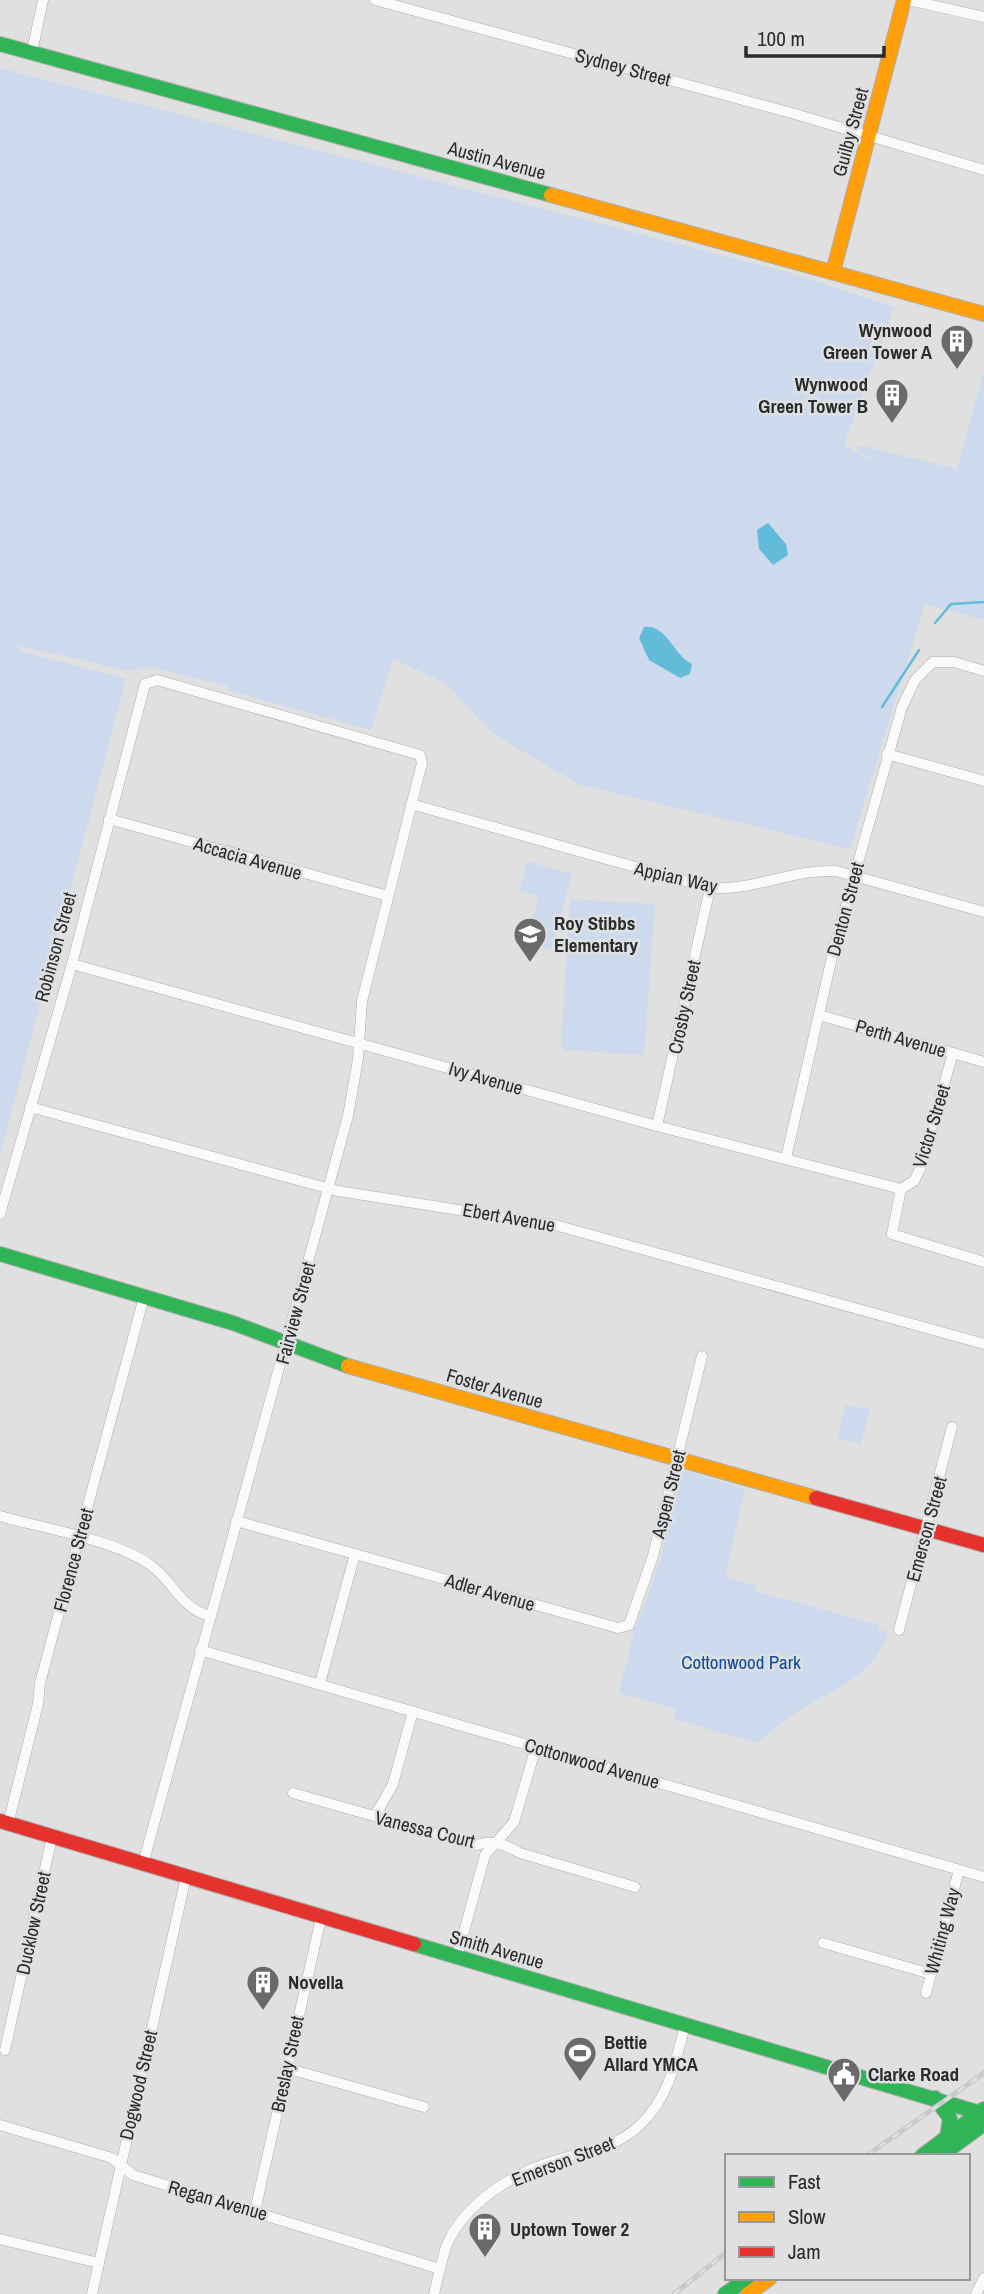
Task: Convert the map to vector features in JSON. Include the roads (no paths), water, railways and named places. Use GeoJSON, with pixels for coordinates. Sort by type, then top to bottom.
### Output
{"type":"FeatureCollection","features":[{"type":"Feature","properties":{"kind":"street"},"geometry":{"type":"LineString","coordinates":[[32,52],[43,0]]}},
{"type":"Feature","properties":{"kind":"street","name":"Sydney Street"},"geometry":{"type":"LineString","coordinates":[[375,0],[782,110],[984,170]]}},
{"type":"Feature","properties":{"kind":"street"},"geometry":{"type":"LineString","coordinates":[[907,0],[984,17]]}},
{"type":"Feature","properties":{"kind":"street","name":"Guilby Street"},"geometry":{"type":"LineString","coordinates":[[833,272],[907,0]]}},
{"type":"Feature","properties":{"kind":"street","name":"Austin Avenue"},"geometry":{"type":"LineString","coordinates":[[0,44],[984,314]]}},
{"type":"Feature","properties":{"kind":"street","name":"Denton Street"},"geometry":{"type":"LineString","coordinates":[[786,1158],[854,875],[902,706],[924,668],[941,660],[984,671]]}},
{"type":"Feature","properties":{"kind":"street","name":"Fairview Street"},"geometry":{"type":"LineString","coordinates":[[143,688],[147,682],[158,680],[415,752],[421,757],[362,1001],[351,1101],[330,1188],[209,1616],[143,1864]]}},
{"type":"Feature","properties":{"kind":"street","name":"Robinson Street"},"geometry":{"type":"LineString","coordinates":[[0,1214],[72,964],[143,688]]}},
{"type":"Feature","properties":{"kind":"street"},"geometry":{"type":"LineString","coordinates":[[887,754],[984,781]]}},
{"type":"Feature","properties":{"kind":"street","name":"Appian Way"},"geometry":{"type":"LineString","coordinates":[[411,804],[710,888],[744,888],[812,870],[854,875],[984,912]]}},
{"type":"Feature","properties":{"kind":"street","name":"Accacia Avenue"},"geometry":{"type":"LineString","coordinates":[[109,819],[388,896]]}},
{"type":"Feature","properties":{"kind":"street","name":"Crosby Street"},"geometry":{"type":"LineString","coordinates":[[657,1126],[710,888]]}},
{"type":"Feature","properties":{"kind":"street","name":"Ivy Avenue"},"geometry":{"type":"LineString","coordinates":[[72,964],[657,1126],[901,1189]]}},
{"type":"Feature","properties":{"kind":"street","name":"Perth Avenue"},"geometry":{"type":"LineString","coordinates":[[819,1015],[984,1062]]}},
{"type":"Feature","properties":{"kind":"street","name":"Victor Street"},"geometry":{"type":"LineString","coordinates":[[953,1053],[920,1169],[914,1181],[901,1189],[892,1234],[984,1262]]}},
{"type":"Feature","properties":{"kind":"street","name":"Ebert Avenue"},"geometry":{"type":"LineString","coordinates":[[30,1107],[330,1188],[555,1225],[984,1344]]}},
{"type":"Feature","properties":{"kind":"street","name":"Foster Avenue"},"geometry":{"type":"LineString","coordinates":[[0,1254],[233,1323],[348,1366],[984,1545]]}},
{"type":"Feature","properties":{"kind":"street","name":"Florence Street"},"geometry":{"type":"LineString","coordinates":[[4,1822],[38,1704],[40,1683],[144,1297]]}},
{"type":"Feature","properties":{"kind":"street","name":"Aspen Street"},"geometry":{"type":"LineString","coordinates":[[626,1627],[632,1622],[653,1556],[702,1356]]}},
{"type":"Feature","properties":{"kind":"street","name":"Emerson Street"},"geometry":{"type":"LineString","coordinates":[[899,1630],[952,1427]]}},
{"type":"Feature","properties":{"kind":"street"},"geometry":{"type":"LineString","coordinates":[[0,1516],[131,1553],[165,1577],[187,1606],[209,1616]]}},
{"type":"Feature","properties":{"kind":"street","name":"Adler Avenue"},"geometry":{"type":"LineString","coordinates":[[236,1521],[618,1628],[626,1627]]}},
{"type":"Feature","properties":{"kind":"street"},"geometry":{"type":"LineString","coordinates":[[320,1683],[355,1554]]}},
{"type":"Feature","properties":{"kind":"street","name":"Cottonwood Avenue"},"geometry":{"type":"LineString","coordinates":[[200,1650],[984,1877]]}},
{"type":"Feature","properties":{"kind":"street"},"geometry":{"type":"LineString","coordinates":[[375,1816],[393,1784],[413,1711]]}},
{"type":"Feature","properties":{"kind":"street"},"geometry":{"type":"LineString","coordinates":[[457,1957],[485,1855],[514,1822],[536,1747]]}},
{"type":"Feature","properties":{"kind":"street","name":"Vanessa Court"},"geometry":{"type":"LineString","coordinates":[[293,1793],[476,1845],[497,1842],[520,1853],[635,1887]]}},
{"type":"Feature","properties":{"kind":"street","name":"Smith Avenue"},"geometry":{"type":"LineString","coordinates":[[4,1822],[934,2098],[983,2115]]}},
{"type":"Feature","properties":{"kind":"street","name":"Ducklow Street"},"geometry":{"type":"LineString","coordinates":[[5,2050],[52,1837]]}},
{"type":"Feature","properties":{"kind":"street","name":"Whiting Way"},"geometry":{"type":"LineString","coordinates":[[926,1993],[959,1870]]}},
{"type":"Feature","properties":{"kind":"street","name":"Dogwood Street"},"geometry":{"type":"LineString","coordinates":[[92,2294],[186,1877]]}},
{"type":"Feature","properties":{"kind":"street","name":"Breslay Street"},"geometry":{"type":"LineString","coordinates":[[255,2211],[321,1918]]}},
{"type":"Feature","properties":{"kind":"street"},"geometry":{"type":"LineString","coordinates":[[823,1943],[930,1974]]}},
{"type":"Feature","properties":{"kind":"street","name":"Emerson Street"},"geometry":{"type":"LineString","coordinates":[[434,2294],[446,2247],[462,2221],[503,2184],[540,2165],[603,2149],[640,2126],[666,2092],[685,2024]]}},
{"type":"Feature","properties":{"kind":"street"},"geometry":{"type":"LineString","coordinates":[[286,2068],[424,2108]]}},
{"type":"Feature","properties":{"kind":"street"},"geometry":{"type":"LineString","coordinates":[[934,2098],[950,2118],[947,2137]]}},
{"type":"Feature","properties":{"kind":"street"},"geometry":{"type":"LineString","coordinates":[[925,2154],[983,2115]]}},
{"type":"Feature","properties":{"kind":"street"},"geometry":{"type":"LineString","coordinates":[[942,2154],[983,2115]]}},
{"type":"Feature","properties":{"kind":"street","name":"Regan Avenue"},"geometry":{"type":"LineString","coordinates":[[0,2125],[100,2154],[120,2164],[133,2175],[440,2269]]}},
{"type":"Feature","properties":{"kind":"street"},"geometry":{"type":"LineString","coordinates":[[0,2239],[99,2263]]}},
{"type":"Feature","properties":{"kind":"street"},"geometry":{"type":"LineString","coordinates":[[976,2294],[984,2278]]}},
{"type":"Feature","properties":{"kind":"street"},"geometry":{"type":"LineString","coordinates":[[737,2292],[765,2280]]}},
{"type":"Feature","properties":{"kind":"water"},"geometry":{"type":"Polygon","coordinates":[[[768,523],[786,544],[788,555],[773,565],[759,549],[757,530],[768,523]]]}},
{"type":"Feature","properties":{"kind":"water"},"geometry":{"type":"Polygon","coordinates":[[[644,627],[652,627],[665,635],[692,664],[690,674],[680,678],[649,660],[639,638],[644,627]]]}},
{"type":"Feature","properties":{"kind":"waterway"},"geometry":{"type":"LineString","coordinates":[[935,623],[951,604],[984,602]]}},
{"type":"Feature","properties":{"kind":"waterway"},"geometry":{"type":"LineString","coordinates":[[882,707],[919,650]]}},
{"type":"Feature","properties":{"kind":"railway"},"geometry":{"type":"LineString","coordinates":[[869,2154],[984,2073]]}},
{"type":"Feature","properties":{"kind":"railway"},"geometry":{"type":"LineString","coordinates":[[674,2294],[725,2254]]}},
{"type":"Feature","properties":{"kind":"place","name":"Wynwood Green Tower A"},"geometry":{"type":"Point","coordinates":[957,371]}},
{"type":"Feature","properties":{"kind":"place","name":"Wynwood Green Tower B"},"geometry":{"type":"Point","coordinates":[892,425]}},
{"type":"Feature","properties":{"kind":"place","name":"Roy Stibbs Elementary"},"geometry":{"type":"Point","coordinates":[530,964]}},
{"type":"Feature","properties":{"kind":"place","name":"Novella"},"geometry":{"type":"Point","coordinates":[263,2012]}},
{"type":"Feature","properties":{"kind":"place","name":"Bettie Allard YMCA"},"geometry":{"type":"Point","coordinates":[580,2083]}},
{"type":"Feature","properties":{"kind":"place","name":"Clarke Road"},"geometry":{"type":"Point","coordinates":[844,2104]}},
{"type":"Feature","properties":{"kind":"place","name":"Uptown Tower 2"},"geometry":{"type":"Point","coordinates":[485,2259]}},
{"type":"Feature","properties":{"kind":"park label","name":"Cottonwood Park"},"geometry":{"type":"Point","coordinates":[741,1662]}}]}
